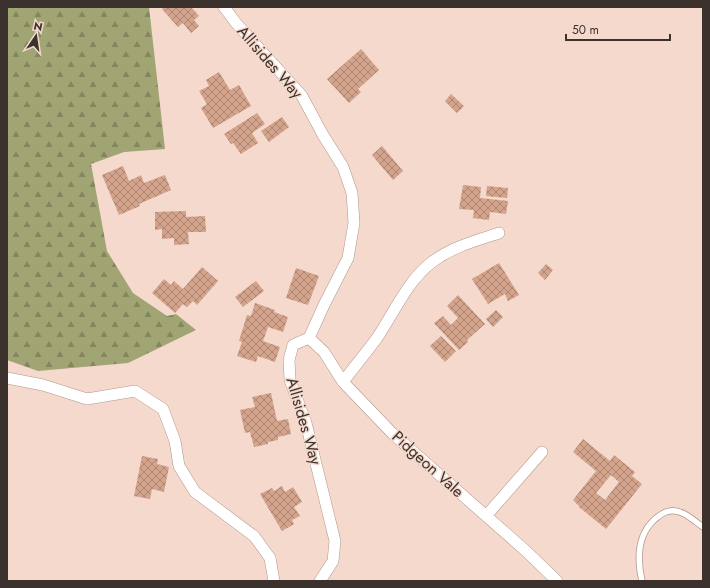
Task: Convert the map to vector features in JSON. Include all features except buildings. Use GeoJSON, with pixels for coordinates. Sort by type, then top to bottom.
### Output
{"type":"FeatureCollection","features":[{"type":"Feature","properties":{"kind":"street","name":"Allisides Way"},"geometry":{"type":"LineString","coordinates":[[224,7],[236,23],[302,96],[323,135],[343,167],[352,193],[354,224],[348,258],[324,305],[310,338],[293,345],[289,360],[290,380],[306,423],[335,541],[333,561],[320,581]]}},
{"type":"Feature","properties":{"kind":"street"},"geometry":{"type":"LineString","coordinates":[[343,382],[377,338],[393,310],[422,271],[432,262],[458,247],[499,233]]}},
{"type":"Feature","properties":{"kind":"street","name":"Pidgeon Vale"},"geometry":{"type":"LineString","coordinates":[[310,338],[324,352],[343,382],[393,434],[526,551],[557,581]]}},
{"type":"Feature","properties":{"kind":"street"},"geometry":{"type":"LineString","coordinates":[[7,378],[43,385],[87,398],[135,391],[163,409],[175,441],[179,466],[195,492],[254,536],[270,558],[274,581]]}},
{"type":"Feature","properties":{"kind":"street"},"geometry":{"type":"LineString","coordinates":[[486,516],[542,452]]}},
{"type":"Feature","properties":{"kind":"lane"},"geometry":{"type":"LineString","coordinates":[[642,581],[638,561],[640,542],[649,525],[661,514],[671,510],[684,513],[703,527]]}},
{"type":"Feature","properties":{"kind":"green space"},"geometry":{"type":"Polygon","coordinates":[[[7,7],[149,7],[165,149],[124,152],[91,164],[107,251],[133,293],[167,316],[176,314],[196,330],[128,363],[38,371],[7,360],[7,7]]]}}]}
